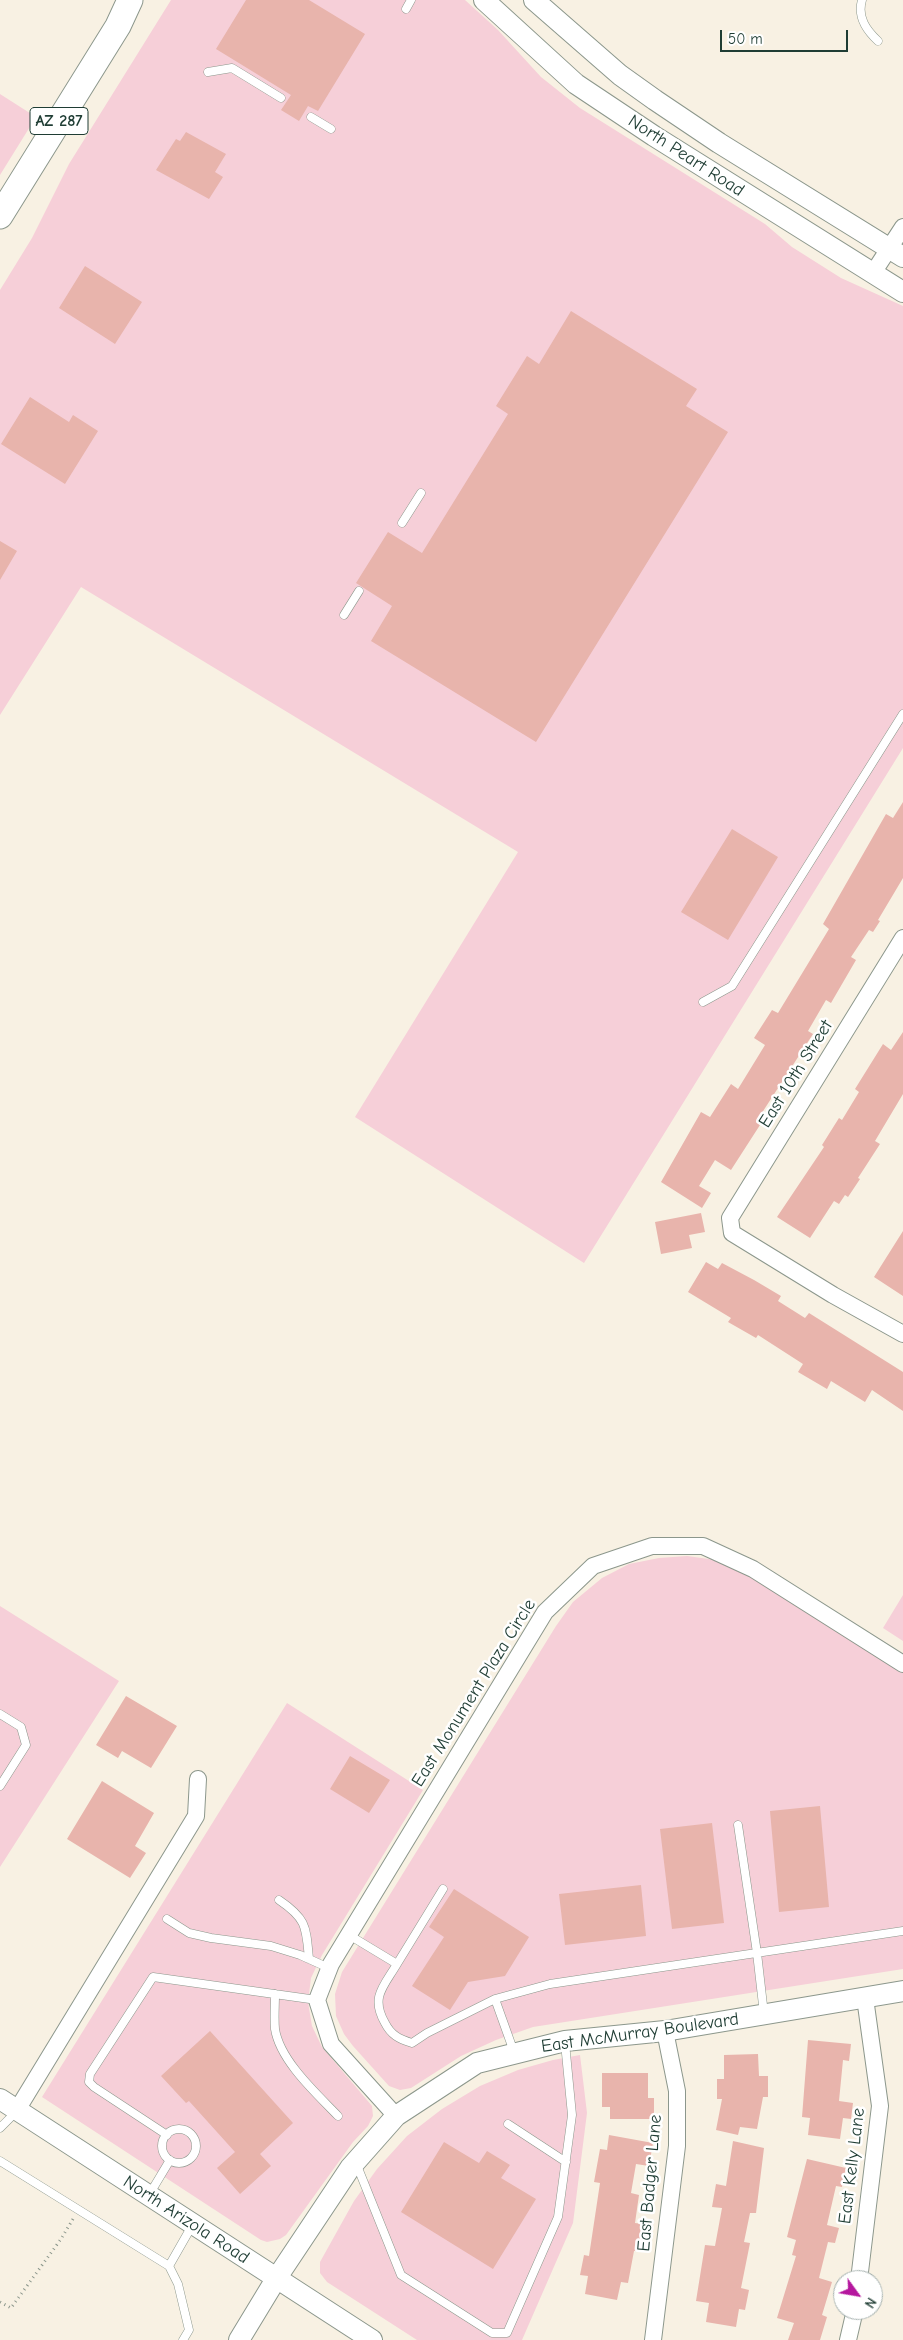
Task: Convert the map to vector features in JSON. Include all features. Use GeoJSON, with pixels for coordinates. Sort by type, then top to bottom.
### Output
{"type":"FeatureCollection","features":[{"type":"Feature","properties":{"kind":"main road","name":"AZ 287"},"geometry":{"type":"LineString","coordinates":[[0,216],[118,26],[130,0]]}},
{"type":"Feature","properties":{"kind":"main road","name":"AZ 287"},"geometry":{"type":"LineString","coordinates":[[118,26],[147,0]]}},
{"type":"Feature","properties":{"kind":"street","name":"North Peart Road"},"geometry":{"type":"LineString","coordinates":[[484,0],[576,84],[662,141],[903,292]]}},
{"type":"Feature","properties":{"kind":"street","name":"North Peart Road"},"geometry":{"type":"LineString","coordinates":[[534,0],[620,75],[655,100],[719,143],[896,252]]}},
{"type":"Feature","properties":{"kind":"street"},"geometry":{"type":"LineString","coordinates":[[873,273],[896,252],[903,227]]}},
{"type":"Feature","properties":{"kind":"street","name":"East 10th Street"},"geometry":{"type":"LineString","coordinates":[[903,938],[730,1218],[732,1233],[833,1295],[903,1334]]}},
{"type":"Feature","properties":{"kind":"street","name":"East Monument Plaza Circle"},"geometry":{"type":"LineString","coordinates":[[317,2000],[329,1968],[545,1612],[592,1566],[652,1546],[704,1546],[753,1569],[903,1664]]}},
{"type":"Feature","properties":{"kind":"street"},"geometry":{"type":"LineString","coordinates":[[17,2110],[196,1816],[198,1779]]}},
{"type":"Feature","properties":{"kind":"street","name":"East McMurray Boulevard"},"geometry":{"type":"LineString","coordinates":[[239,2340],[276,2279],[356,2162],[396,2116],[477,2063],[565,2041],[665,2031],[903,1991]]}},
{"type":"Feature","properties":{"kind":"street","name":"East Kelly Lane"},"geometry":{"type":"LineString","coordinates":[[860,2270],[880,2106],[865,1998]]}},
{"type":"Feature","properties":{"kind":"street"},"geometry":{"type":"LineString","coordinates":[[317,2000],[331,2044],[396,2116]]}},
{"type":"Feature","properties":{"kind":"street","name":"East Badger Lane"},"geometry":{"type":"LineString","coordinates":[[653,2340],[677,2146],[677,2091],[665,2031]]}},
{"type":"Feature","properties":{"kind":"street","name":"North Arizola Road"},"geometry":{"type":"LineString","coordinates":[[0,2099],[372,2340]]}},
{"type":"Feature","properties":{"kind":"street"},"geometry":{"type":"LineString","coordinates":[[848,2340],[853,2320]]}},
{"type":"Feature","properties":{"kind":"lane"},"geometry":{"type":"LineString","coordinates":[[406,9],[411,0]]}},
{"type":"Feature","properties":{"kind":"lane"},"geometry":{"type":"LineString","coordinates":[[862,0],[861,20],[878,41]]}},
{"type":"Feature","properties":{"kind":"lane"},"geometry":{"type":"LineString","coordinates":[[208,72],[232,68],[281,98]]}},
{"type":"Feature","properties":{"kind":"lane"},"geometry":{"type":"LineString","coordinates":[[311,117],[331,129]]}},
{"type":"Feature","properties":{"kind":"lane"},"geometry":{"type":"LineString","coordinates":[[402,523],[421,492]]}},
{"type":"Feature","properties":{"kind":"lane"},"geometry":{"type":"LineString","coordinates":[[344,615],[359,591]]}},
{"type":"Feature","properties":{"kind":"lane"},"geometry":{"type":"LineString","coordinates":[[703,1002],[732,986],[903,714]]}},
{"type":"Feature","properties":{"kind":"lane"},"geometry":{"type":"LineString","coordinates":[[0,1714],[21,1727],[26,1745],[0,1786]]}},
{"type":"Feature","properties":{"kind":"lane"},"geometry":{"type":"LineString","coordinates":[[738,1825],[764,2015]]}},
{"type":"Feature","properties":{"kind":"lane"},"geometry":{"type":"LineString","coordinates":[[443,1890],[379,1994],[376,2006],[390,2033],[412,2043],[427,2033],[495,1999],[550,1984],[903,1931]]}},
{"type":"Feature","properties":{"kind":"lane"},"geometry":{"type":"LineString","coordinates":[[279,1900],[295,1910],[306,1927],[309,1959]]}},
{"type":"Feature","properties":{"kind":"lane"},"geometry":{"type":"LineString","coordinates":[[167,1919],[189,1933],[271,1946],[329,1968]]}},
{"type":"Feature","properties":{"kind":"lane"},"geometry":{"type":"LineString","coordinates":[[349,1935],[397,1964]]}},
{"type":"Feature","properties":{"kind":"lane"},"geometry":{"type":"LineString","coordinates":[[167,2135],[89,2082],[90,2074],[153,1977],[317,2000]]}},
{"type":"Feature","properties":{"kind":"lane"},"geometry":{"type":"LineString","coordinates":[[275,1994],[275,2031],[285,2053],[306,2082],[338,2116]]}},
{"type":"Feature","properties":{"kind":"lane"},"geometry":{"type":"LineString","coordinates":[[495,1999],[515,2054]]}},
{"type":"Feature","properties":{"kind":"lane"},"geometry":{"type":"LineString","coordinates":[[356,2162],[400,2275],[492,2333],[507,2333],[558,2217],[572,2115],[565,2041]]}},
{"type":"Feature","properties":{"kind":"lane"},"geometry":{"type":"LineString","coordinates":[[0,2128],[17,2110]]}},
{"type":"Feature","properties":{"kind":"lane"},"geometry":{"type":"LineString","coordinates":[[508,2124],[566,2162]]}},
{"type":"Feature","properties":{"kind":"lane"},"geometry":{"type":"LineString","coordinates":[[177,2130],[188,2132],[195,2141],[194,2153],[191,2158],[181,2163],[170,2160],[162,2149],[167,2135],[177,2130]]}},
{"type":"Feature","properties":{"kind":"lane"},"geometry":{"type":"LineString","coordinates":[[149,2195],[170,2160]]}},
{"type":"Feature","properties":{"kind":"lane"},"geometry":{"type":"LineString","coordinates":[[0,2161],[169,2266],[178,2284],[189,2330],[183,2340]]}},
{"type":"Feature","properties":{"kind":"lane"},"geometry":{"type":"LineString","coordinates":[[169,2266],[193,2224]]}},
{"type":"Feature","properties":{"kind":"path"},"geometry":{"type":"LineString","coordinates":[[0,2302],[11,2308],[61,2239],[78,2210]]}},
{"type":"Feature","properties":{"kind":"shaded area"},"geometry":{"type":"Polygon","coordinates":[[[171,0],[465,0],[498,30],[541,77],[580,108],[765,224],[792,247],[841,278],[903,306],[903,748],[584,1263],[355,1117],[518,852],[81,587],[0,715],[0,290],[32,238],[69,164],[171,0]]]}},
{"type":"Feature","properties":{"kind":"shaded area"},"geometry":{"type":"Polygon","coordinates":[[[0,94],[36,117],[0,175],[0,94]]]}},
{"type":"Feature","properties":{"kind":"shaded area"},"geometry":{"type":"Polygon","coordinates":[[[687,1556],[716,1560],[747,1573],[903,1672],[903,1969],[533,2027],[496,2040],[461,2056],[411,2088],[400,2090],[389,2086],[353,2046],[344,2034],[336,2016],[335,1994],[342,1972],[556,1626],[573,1602],[602,1578],[629,1564],[659,1558],[687,1556]]]}},
{"type":"Feature","properties":{"kind":"shaded area"},"geometry":{"type":"Polygon","coordinates":[[[903,1595],[903,1641],[883,1628],[903,1595]]]}},
{"type":"Feature","properties":{"kind":"shaded area"},"geometry":{"type":"Polygon","coordinates":[[[0,1606],[119,1681],[0,1867],[0,1606]]]}},
{"type":"Feature","properties":{"kind":"shaded area"},"geometry":{"type":"Polygon","coordinates":[[[287,1703],[423,1790],[322,1955],[311,1978],[308,2002],[312,2026],[322,2047],[372,2106],[373,2116],[368,2126],[353,2142],[286,2235],[280,2239],[267,2242],[261,2240],[42,2097],[287,1703]]]}},
{"type":"Feature","properties":{"kind":"shaded area"},"geometry":{"type":"Polygon","coordinates":[[[580,2055],[587,2113],[573,2223],[522,2340],[417,2340],[327,2282],[320,2273],[320,2262],[354,2201],[377,2169],[407,2136],[442,2109],[480,2086],[518,2070],[580,2055]]]}},
{"type":"Feature","properties":{"kind":"building"},"geometry":{"type":"Polygon","coordinates":[[[246,0],[309,0],[365,34],[318,111],[308,106],[299,121],[281,110],[291,95],[216,49],[246,0]]]}},
{"type":"Feature","properties":{"kind":"building"},"geometry":{"type":"Polygon","coordinates":[[[186,132],[226,154],[215,172],[223,177],[209,199],[156,170],[176,139],[180,141],[186,132]]]}},
{"type":"Feature","properties":{"kind":"building"},"geometry":{"type":"Polygon","coordinates":[[[85,266],[142,302],[115,344],[59,308],[85,266]]]}},
{"type":"Feature","properties":{"kind":"building"},"geometry":{"type":"Polygon","coordinates":[[[571,311],[697,389],[686,406],[728,432],[536,742],[371,641],[392,606],[356,583],[388,532],[422,553],[508,414],[496,406],[527,356],[539,364],[571,311]]]}},
{"type":"Feature","properties":{"kind":"building"},"geometry":{"type":"Polygon","coordinates":[[[30,397],[69,422],[73,415],[98,431],[65,484],[1,444],[30,397]]]}},
{"type":"Feature","properties":{"kind":"building"},"geometry":{"type":"Polygon","coordinates":[[[0,541],[17,551],[0,580],[0,541]]]}},
{"type":"Feature","properties":{"kind":"building"},"geometry":{"type":"Polygon","coordinates":[[[903,802],[903,878],[873,932],[869,930],[851,957],[856,960],[831,1003],[826,1000],[808,1031],[813,1034],[756,1122],[760,1125],[731,1170],[715,1160],[699,1186],[711,1193],[702,1208],[661,1182],[701,1112],[710,1117],[731,1084],[738,1089],[765,1045],[754,1038],[772,1010],[778,1013],[829,929],[823,924],[886,814],[893,818],[903,802]]]}},
{"type":"Feature","properties":{"kind":"building"},"geometry":{"type":"Polygon","coordinates":[[[732,829],[778,857],[728,940],[681,912],[732,829]]]}},
{"type":"Feature","properties":{"kind":"building"},"geometry":{"type":"Polygon","coordinates":[[[903,1032],[903,1094],[875,1141],[880,1144],[858,1178],[860,1179],[848,1197],[845,1195],[839,1204],[834,1201],[810,1238],[777,1217],[824,1147],[822,1145],[839,1118],[842,1120],[859,1092],[855,1089],[883,1044],[891,1050],[903,1032]]]}},
{"type":"Feature","properties":{"kind":"building"},"geometry":{"type":"Polygon","coordinates":[[[701,1213],[705,1232],[689,1235],[692,1248],[661,1254],[655,1222],[701,1213]]]}},
{"type":"Feature","properties":{"kind":"building"},"geometry":{"type":"Polygon","coordinates":[[[903,1231],[903,1296],[874,1277],[903,1231]]]}},
{"type":"Feature","properties":{"kind":"building"},"geometry":{"type":"Polygon","coordinates":[[[706,1262],[718,1269],[722,1263],[754,1280],[781,1296],[778,1301],[805,1318],[809,1313],[903,1372],[903,1411],[872,1390],[865,1402],[831,1381],[827,1389],[798,1372],[803,1364],[758,1335],[756,1338],[728,1322],[731,1318],[688,1292],[706,1262]]]}},
{"type":"Feature","properties":{"kind":"building"},"geometry":{"type":"Polygon","coordinates":[[[126,1696],[177,1726],[151,1768],[122,1751],[118,1758],[96,1745],[126,1696]]]}},
{"type":"Feature","properties":{"kind":"building"},"geometry":{"type":"Polygon","coordinates":[[[350,1756],[390,1780],[369,1813],[330,1789],[350,1756]]]}},
{"type":"Feature","properties":{"kind":"building"},"geometry":{"type":"Polygon","coordinates":[[[102,1781],[154,1813],[135,1846],[146,1853],[130,1878],[67,1839],[102,1781]]]}},
{"type":"Feature","properties":{"kind":"building"},"geometry":{"type":"Polygon","coordinates":[[[820,1806],[829,1907],[779,1912],[770,1811],[820,1806]]]}},
{"type":"Feature","properties":{"kind":"building"},"geometry":{"type":"Polygon","coordinates":[[[712,1823],[724,1923],[672,1929],[660,1829],[712,1823]]]}},
{"type":"Feature","properties":{"kind":"building"},"geometry":{"type":"Polygon","coordinates":[[[641,1885],[646,1936],[565,1945],[559,1894],[641,1885]]]}},
{"type":"Feature","properties":{"kind":"building"},"geometry":{"type":"Polygon","coordinates":[[[454,1889],[529,1937],[505,1976],[468,1982],[450,2010],[412,1986],[444,1937],[429,1927],[454,1889]]]}},
{"type":"Feature","properties":{"kind":"building"},"geometry":{"type":"Polygon","coordinates":[[[210,2031],[293,2123],[260,2154],[271,2166],[240,2194],[217,2168],[235,2152],[189,2101],[186,2103],[161,2076],[210,2031]]]}},
{"type":"Feature","properties":{"kind":"building"},"geometry":{"type":"Polygon","coordinates":[[[808,2040],[851,2044],[849,2061],[843,2060],[839,2101],[853,2103],[851,2119],[843,2118],[840,2139],[808,2135],[810,2118],[802,2117],[808,2040]]]}},
{"type":"Feature","properties":{"kind":"building"},"geometry":{"type":"Polygon","coordinates":[[[758,2054],[759,2076],[768,2076],[768,2097],[763,2097],[757,2129],[740,2127],[738,2135],[716,2130],[722,2099],[717,2099],[717,2079],[724,2079],[724,2055],[758,2054]]]}},
{"type":"Feature","properties":{"kind":"building"},"geometry":{"type":"Polygon","coordinates":[[[602,2073],[648,2073],[648,2098],[654,2098],[654,2119],[610,2119],[610,2107],[602,2107],[602,2073]]]}},
{"type":"Feature","properties":{"kind":"building"},"geometry":{"type":"Polygon","coordinates":[[[609,2135],[653,2143],[649,2166],[636,2164],[631,2193],[639,2195],[635,2223],[643,2224],[638,2251],[634,2251],[628,2283],[621,2282],[617,2300],[585,2294],[588,2276],[580,2275],[584,2255],[589,2256],[600,2183],[594,2182],[600,2149],[607,2150],[609,2135]]]}},
{"type":"Feature","properties":{"kind":"building"},"geometry":{"type":"Polygon","coordinates":[[[733,2141],[764,2148],[756,2213],[750,2213],[744,2242],[750,2243],[741,2288],[749,2290],[745,2310],[739,2309],[736,2327],[706,2322],[709,2303],[696,2301],[705,2245],[715,2246],[722,2208],[712,2207],[716,2184],[726,2186],[733,2141]]]}},
{"type":"Feature","properties":{"kind":"building"},"geometry":{"type":"Polygon","coordinates":[[[444,2142],[479,2163],[487,2151],[510,2165],[501,2178],[536,2199],[493,2269],[401,2212],[444,2142]]]}},
{"type":"Feature","properties":{"kind":"building"},"geometry":{"type":"Polygon","coordinates":[[[807,2159],[846,2168],[842,2187],[836,2186],[827,2225],[839,2228],[835,2243],[828,2242],[819,2278],[832,2282],[822,2315],[827,2317],[820,2340],[788,2340],[794,2323],[777,2318],[796,2256],[792,2255],[796,2240],[787,2237],[807,2159]]]}}]}
